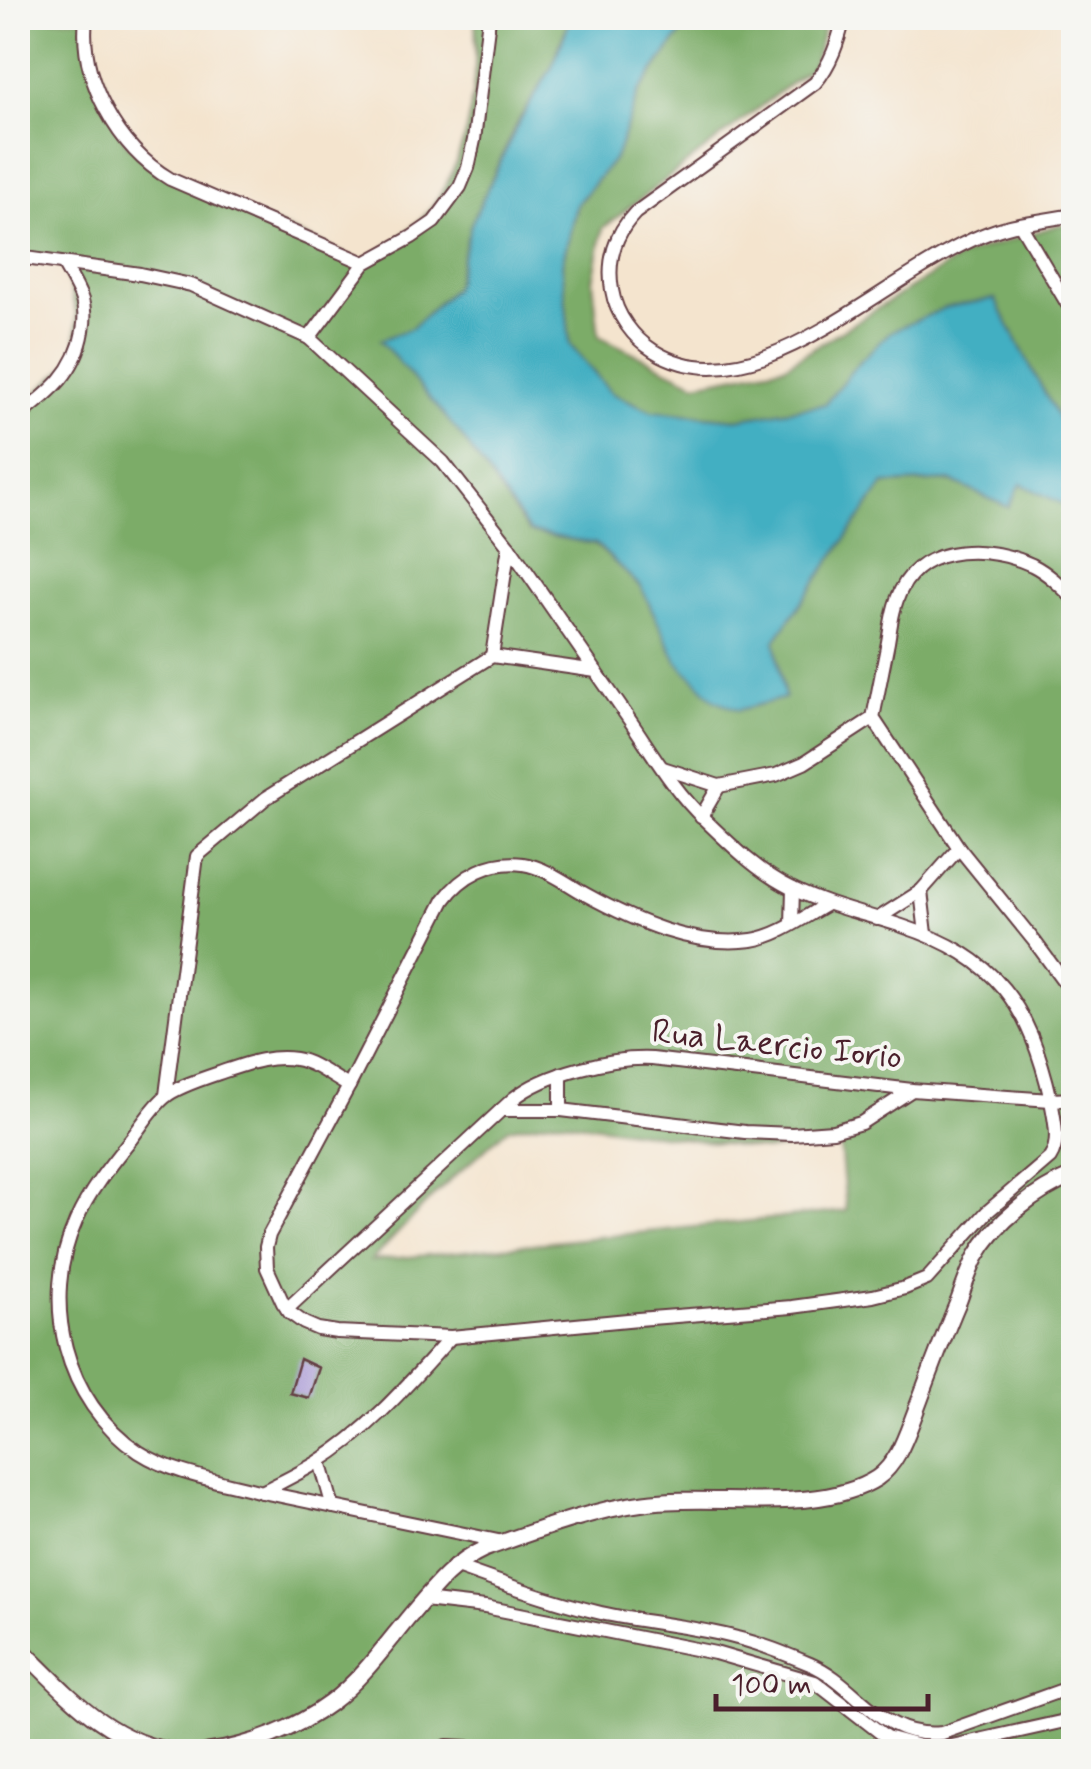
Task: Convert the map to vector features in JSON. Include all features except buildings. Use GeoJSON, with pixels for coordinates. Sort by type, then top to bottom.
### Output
{"type":"FeatureCollection","features":[{"type":"Feature","properties":{"kind":"street"},"geometry":{"type":"LineString","coordinates":[[86,18],[88,55],[98,92],[126,143],[147,164],[170,179],[364,263]]}},
{"type":"Feature","properties":{"kind":"street"},"geometry":{"type":"LineString","coordinates":[[309,338],[364,263],[434,222],[460,187],[474,140],[489,18]]}},
{"type":"Feature","properties":{"kind":"street"},"geometry":{"type":"LineString","coordinates":[[844,18],[834,52],[814,84],[635,213],[620,232],[612,254],[611,286],[620,313],[637,338],[660,355],[692,365],[730,366],[770,356],[812,335],[966,241],[998,228],[1074,215]]}},
{"type":"Feature","properties":{"kind":"street"},"geometry":{"type":"LineString","coordinates":[[1020,224],[1074,315]]}},
{"type":"Feature","properties":{"kind":"street"},"geometry":{"type":"LineString","coordinates":[[18,257],[191,285],[309,338],[443,462],[509,546],[663,768],[701,816],[763,870],[793,889],[827,904],[926,934],[972,958],[1000,983],[1038,1048],[1056,1133],[1053,1154],[975,1224],[927,1279],[839,1302],[452,1338],[337,1332],[304,1323],[288,1310],[270,1278],[266,1246],[444,900],[462,880],[487,867],[509,863],[535,866],[634,918],[699,939],[763,938],[827,904]]}},
{"type":"Feature","properties":{"kind":"street"},"geometry":{"type":"LineString","coordinates":[[18,417],[60,382],[76,358],[84,328],[84,309],[64,265]]}},
{"type":"Feature","properties":{"kind":"street"},"geometry":{"type":"LineString","coordinates":[[492,656],[509,546]]}},
{"type":"Feature","properties":{"kind":"street"},"geometry":{"type":"LineString","coordinates":[[1074,599],[1050,576],[1010,557],[954,553],[928,562],[909,578],[896,603],[873,718],[960,848],[1074,996]]}},
{"type":"Feature","properties":{"kind":"street"},"geometry":{"type":"LineString","coordinates":[[504,1542],[262,1492],[167,1466],[135,1449],[90,1402],[68,1358],[59,1291],[66,1248],[88,1196],[166,1095],[196,856],[266,798],[492,656],[596,671]]}},
{"type":"Feature","properties":{"kind":"street"},"geometry":{"type":"LineString","coordinates":[[663,768],[719,786],[756,779],[790,770],[873,718]]}},
{"type":"Feature","properties":{"kind":"street"},"geometry":{"type":"LineString","coordinates":[[701,816],[719,786]]}},
{"type":"Feature","properties":{"kind":"street"},"geometry":{"type":"LineString","coordinates":[[877,919],[920,891],[960,848]]}},
{"type":"Feature","properties":{"kind":"street"},"geometry":{"type":"LineString","coordinates":[[792,924],[793,889]]}},
{"type":"Feature","properties":{"kind":"street"},"geometry":{"type":"LineString","coordinates":[[920,891],[926,934]]}},
{"type":"Feature","properties":{"kind":"street"},"geometry":{"type":"LineString","coordinates":[[166,1095],[240,1066],[281,1058],[311,1064],[349,1086]]}},
{"type":"Feature","properties":{"kind":"street","name":"Rua Laercio Iorio"},"geometry":{"type":"LineString","coordinates":[[288,1310],[524,1090],[561,1074],[652,1059],[912,1090],[1074,1099]]}},
{"type":"Feature","properties":{"kind":"street"},"geometry":{"type":"LineString","coordinates":[[561,1074],[561,1110]]}},
{"type":"Feature","properties":{"kind":"street"},"geometry":{"type":"LineString","coordinates":[[502,1110],[561,1110],[745,1132],[813,1133],[861,1123],[912,1090]]}},
{"type":"Feature","properties":{"kind":"street"},"geometry":{"type":"LineString","coordinates":[[208,1752],[281,1732],[330,1703],[373,1660],[454,1566],[473,1554],[595,1514],[647,1502],[818,1497],[875,1479],[886,1470],[904,1442],[976,1258],[1018,1209],[1054,1184],[1074,1176]]}},
{"type":"Feature","properties":{"kind":"street"},"geometry":{"type":"LineString","coordinates":[[262,1492],[320,1461],[378,1414],[452,1338]]}},
{"type":"Feature","properties":{"kind":"street"},"geometry":{"type":"LineString","coordinates":[[320,1461],[332,1506]]}},
{"type":"Feature","properties":{"kind":"street"},"geometry":{"type":"LineString","coordinates":[[454,1566],[602,1613],[757,1644],[824,1671],[886,1722],[925,1733],[942,1733],[1074,1686]]}},
{"type":"Feature","properties":{"kind":"street"},"geometry":{"type":"LineString","coordinates":[[424,1600],[485,1607],[715,1654],[815,1682],[886,1737],[934,1750],[1074,1719]]}},
{"type":"Feature","properties":{"kind":"street"},"geometry":{"type":"LineString","coordinates":[[18,1646],[82,1707],[119,1734],[137,1743],[177,1752]]}},
{"type":"Feature","properties":{"kind":"street"},"geometry":{"type":"LineString","coordinates":[[447,1746],[476,1752]]}},
{"type":"Feature","properties":{"kind":"green space"},"geometry":{"type":"Polygon","coordinates":[[[18,18],[87,18],[85,25],[126,143],[214,198],[364,263],[414,226],[447,183],[472,101],[475,18],[570,18],[551,69],[519,120],[471,224],[454,288],[412,328],[460,434],[529,532],[595,544],[641,587],[677,661],[775,640],[884,484],[951,481],[1008,507],[1020,483],[1073,509],[1073,1751],[18,1751],[18,409],[76,358],[77,315],[64,265],[18,254],[18,18]],[[556,1120],[508,1128],[435,1194],[371,1261],[846,1211],[840,1142],[766,1150],[556,1120]]]}},
{"type":"Feature","properties":{"kind":"green space"},"geometry":{"type":"Polygon","coordinates":[[[700,18],[827,18],[813,66],[603,228],[593,281],[599,336],[696,383],[784,366],[964,255],[1058,225],[1073,224],[1073,447],[995,299],[890,332],[857,364],[825,404],[737,419],[652,411],[611,393],[570,345],[562,264],[577,205],[616,156],[639,92],[682,32],[700,18]]]}},
{"type":"Feature","properties":{"kind":"water"},"geometry":{"type":"Polygon","coordinates":[[[571,18],[700,18],[682,32],[639,91],[616,156],[576,205],[562,264],[570,345],[611,393],[652,411],[737,419],[825,404],[857,364],[890,332],[947,307],[995,299],[1073,447],[1073,509],[1021,484],[1008,507],[951,481],[884,484],[775,640],[785,698],[739,710],[715,700],[677,661],[641,587],[596,544],[530,532],[460,434],[380,340],[412,328],[454,288],[471,224],[520,120],[551,69],[571,18]]]}}]}
